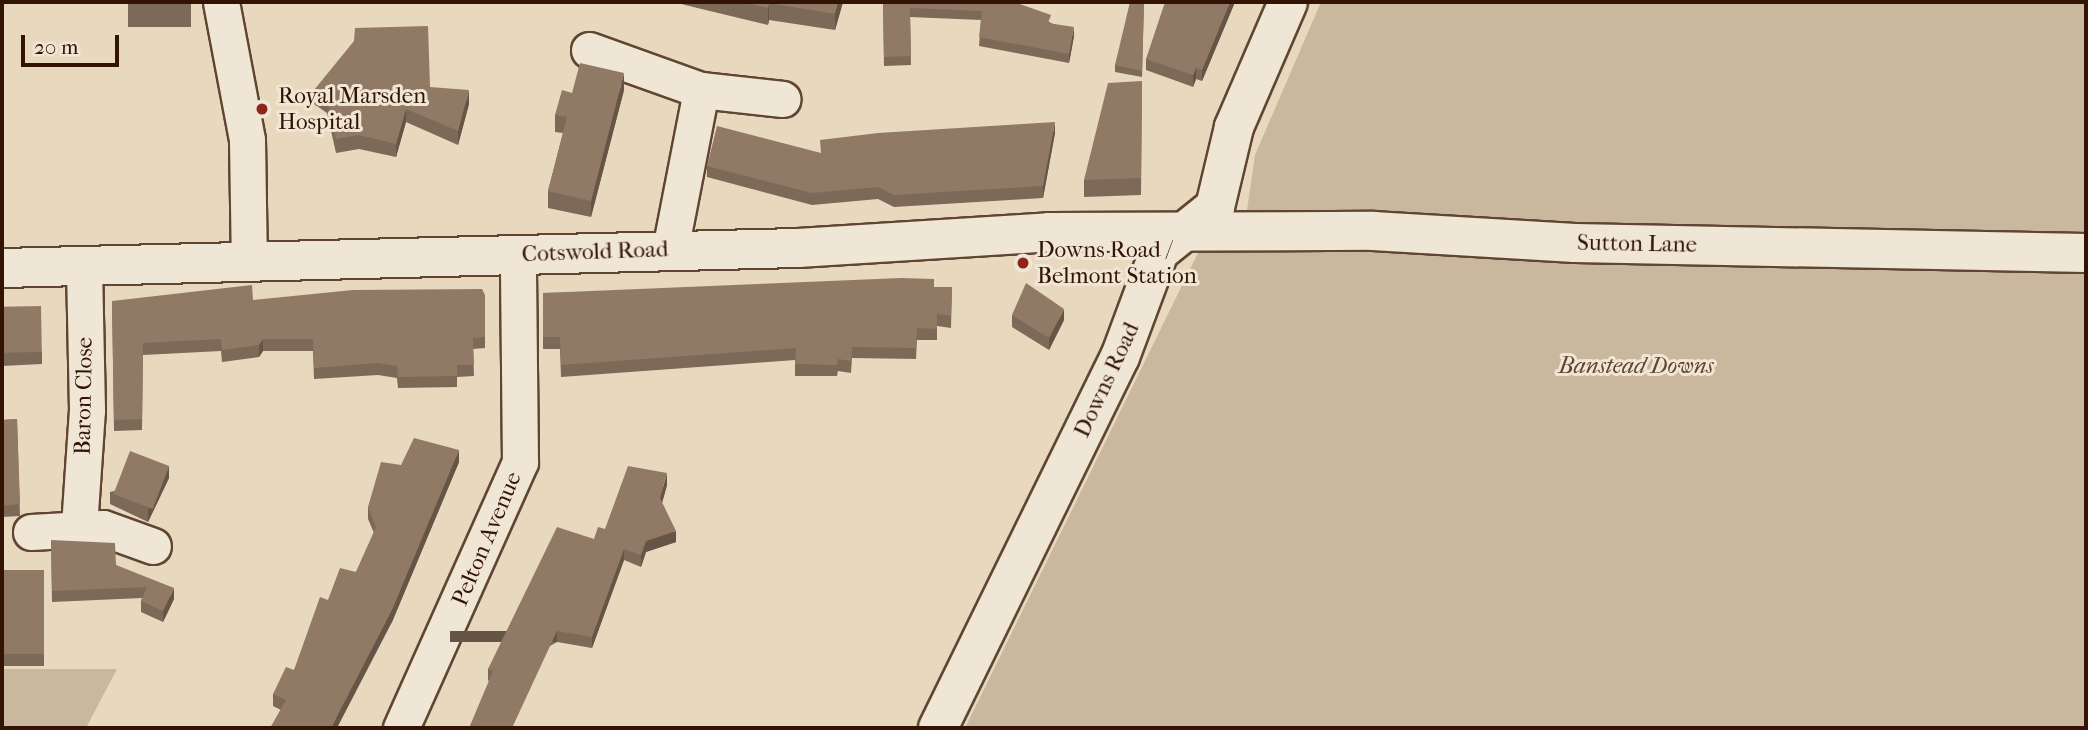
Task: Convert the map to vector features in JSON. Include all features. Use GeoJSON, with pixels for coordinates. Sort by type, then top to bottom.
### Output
{"type":"FeatureCollection","features":[{"type":"Feature","properties":{"kind":"main road","name":"Downs Road"},"geometry":{"type":"LineString","coordinates":[[938,728],[1120,357],[1159,252],[1215,207],[1234,127],[1288,2]]}},
{"type":"Feature","properties":{"kind":"main road","name":"Cotswold Road"},"geometry":{"type":"LineString","coordinates":[[2,268],[249,263],[1187,232]]}},
{"type":"Feature","properties":{"kind":"main road","name":"Sutton Lane"},"geometry":{"type":"LineString","coordinates":[[1187,232],[2086,253]]}},
{"type":"Feature","properties":{"kind":"street"},"geometry":{"type":"LineString","coordinates":[[221,2],[247,140],[249,263]]}},
{"type":"Feature","properties":{"kind":"street"},"geometry":{"type":"LineString","coordinates":[[589,50],[701,90],[783,99]]}},
{"type":"Feature","properties":{"kind":"street"},"geometry":{"type":"LineString","coordinates":[[670,250],[701,90]]}},
{"type":"Feature","properties":{"kind":"street","name":"Pelton Avenue"},"geometry":{"type":"LineString","coordinates":[[401,728],[520,462],[518,254]]}},
{"type":"Feature","properties":{"kind":"street","name":"Baron Close"},"geometry":{"type":"LineString","coordinates":[[79,527],[87,410],[84,266]]}},
{"type":"Feature","properties":{"kind":"street"},"geometry":{"type":"LineString","coordinates":[[31,533],[79,527],[153,546]]}},
{"type":"Feature","properties":{"kind":"green space","name":"Banstead Downs"},"geometry":{"type":"Polygon","coordinates":[[[1321,2],[2086,2],[2086,728],[965,728],[1198,253],[1241,252],[1255,155],[1321,2]]]}},
{"type":"Feature","properties":{"kind":"green space"},"geometry":{"type":"Polygon","coordinates":[[[2,669],[117,669],[86,728],[2,728],[2,669]]]}},
{"type":"Feature","properties":{"kind":"building"},"geometry":{"type":"Polygon","coordinates":[[[741,2],[838,2],[835,14],[769,3],[768,8],[741,2]]]}},
{"type":"Feature","properties":{"kind":"building"},"geometry":{"type":"Polygon","coordinates":[[[883,2],[1014,2],[1051,15],[1048,23],[1074,27],[1069,54],[979,37],[982,11],[910,8],[911,56],[884,57],[883,2]]]}},
{"type":"Feature","properties":{"kind":"building"},"geometry":{"type":"Polygon","coordinates":[[[1130,2],[1144,2],[1142,71],[1115,65],[1130,2]]]}},
{"type":"Feature","properties":{"kind":"building"},"geometry":{"type":"Polygon","coordinates":[[[1165,2],[1230,2],[1202,70],[1196,68],[1193,75],[1146,59],[1165,2]]]}},
{"type":"Feature","properties":{"kind":"building"},"geometry":{"type":"Polygon","coordinates":[[[428,26],[430,87],[469,90],[458,131],[406,109],[396,144],[359,135],[336,139],[327,99],[314,90],[354,41],[355,28],[428,26]]]}},
{"type":"Feature","properties":{"kind":"building"},"geometry":{"type":"Polygon","coordinates":[[[580,63],[624,73],[591,201],[548,191],[567,117],[555,115],[562,90],[572,93],[580,63]]]}},
{"type":"Feature","properties":{"kind":"building"},"geometry":{"type":"Polygon","coordinates":[[[1142,81],[1141,178],[1084,180],[1108,83],[1142,81]]]}},
{"type":"Feature","properties":{"kind":"building"},"geometry":{"type":"Polygon","coordinates":[[[1055,122],[1043,186],[894,195],[878,187],[812,193],[707,166],[717,126],[821,153],[820,140],[878,133],[1055,122]]]}},
{"type":"Feature","properties":{"kind":"building"},"geometry":{"type":"Polygon","coordinates":[[[901,278],[934,279],[934,287],[952,287],[951,316],[937,314],[937,329],[917,328],[916,348],[852,347],[851,361],[838,359],[837,365],[795,364],[796,348],[561,365],[560,337],[543,337],[543,293],[901,278]]]}},
{"type":"Feature","properties":{"kind":"building"},"geometry":{"type":"Polygon","coordinates":[[[1026,283],[1064,309],[1049,338],[1012,315],[1026,283]]]}},
{"type":"Feature","properties":{"kind":"building"},"geometry":{"type":"Polygon","coordinates":[[[252,285],[253,300],[353,290],[482,289],[485,295],[485,337],[473,338],[474,365],[457,365],[457,376],[398,377],[397,366],[378,363],[314,368],[313,339],[263,339],[259,345],[222,350],[221,339],[143,343],[142,419],[114,420],[112,301],[252,285]]]}},
{"type":"Feature","properties":{"kind":"building"},"geometry":{"type":"Polygon","coordinates":[[[41,306],[42,352],[3,353],[2,307],[41,306]]]}},
{"type":"Feature","properties":{"kind":"building"},"geometry":{"type":"Polygon","coordinates":[[[17,419],[20,504],[2,506],[2,420],[17,419]]]}},
{"type":"Feature","properties":{"kind":"building"},"geometry":{"type":"Polygon","coordinates":[[[414,438],[459,450],[392,610],[331,728],[270,728],[286,700],[273,694],[286,667],[294,670],[320,597],[328,600],[340,568],[356,572],[376,527],[368,507],[381,462],[401,465],[414,438]]]}},
{"type":"Feature","properties":{"kind":"building"},"geometry":{"type":"Polygon","coordinates":[[[130,451],[169,466],[153,509],[114,494],[130,451]]]}},
{"type":"Feature","properties":{"kind":"building"},"geometry":{"type":"Polygon","coordinates":[[[628,466],[667,473],[660,498],[676,531],[646,541],[641,555],[624,549],[592,637],[557,631],[512,728],[469,728],[493,671],[488,669],[557,527],[594,539],[598,527],[605,529],[628,466]]]}},
{"type":"Feature","properties":{"kind":"building"},"geometry":{"type":"Polygon","coordinates":[[[51,540],[115,543],[116,565],[174,588],[163,611],[141,601],[147,587],[52,591],[51,540]]]}},
{"type":"Feature","properties":{"kind":"building"},"geometry":{"type":"Polygon","coordinates":[[[2,570],[44,570],[44,654],[2,654],[2,570]]]}},
{"type":"Feature","properties":{"kind":"place","name":"Royal Marsden Hospital"},"geometry":{"type":"Point","coordinates":[262,109]}},
{"type":"Feature","properties":{"kind":"place","name":"Downs Road / Belmont Station"},"geometry":{"type":"Point","coordinates":[1023,263]}}]}
